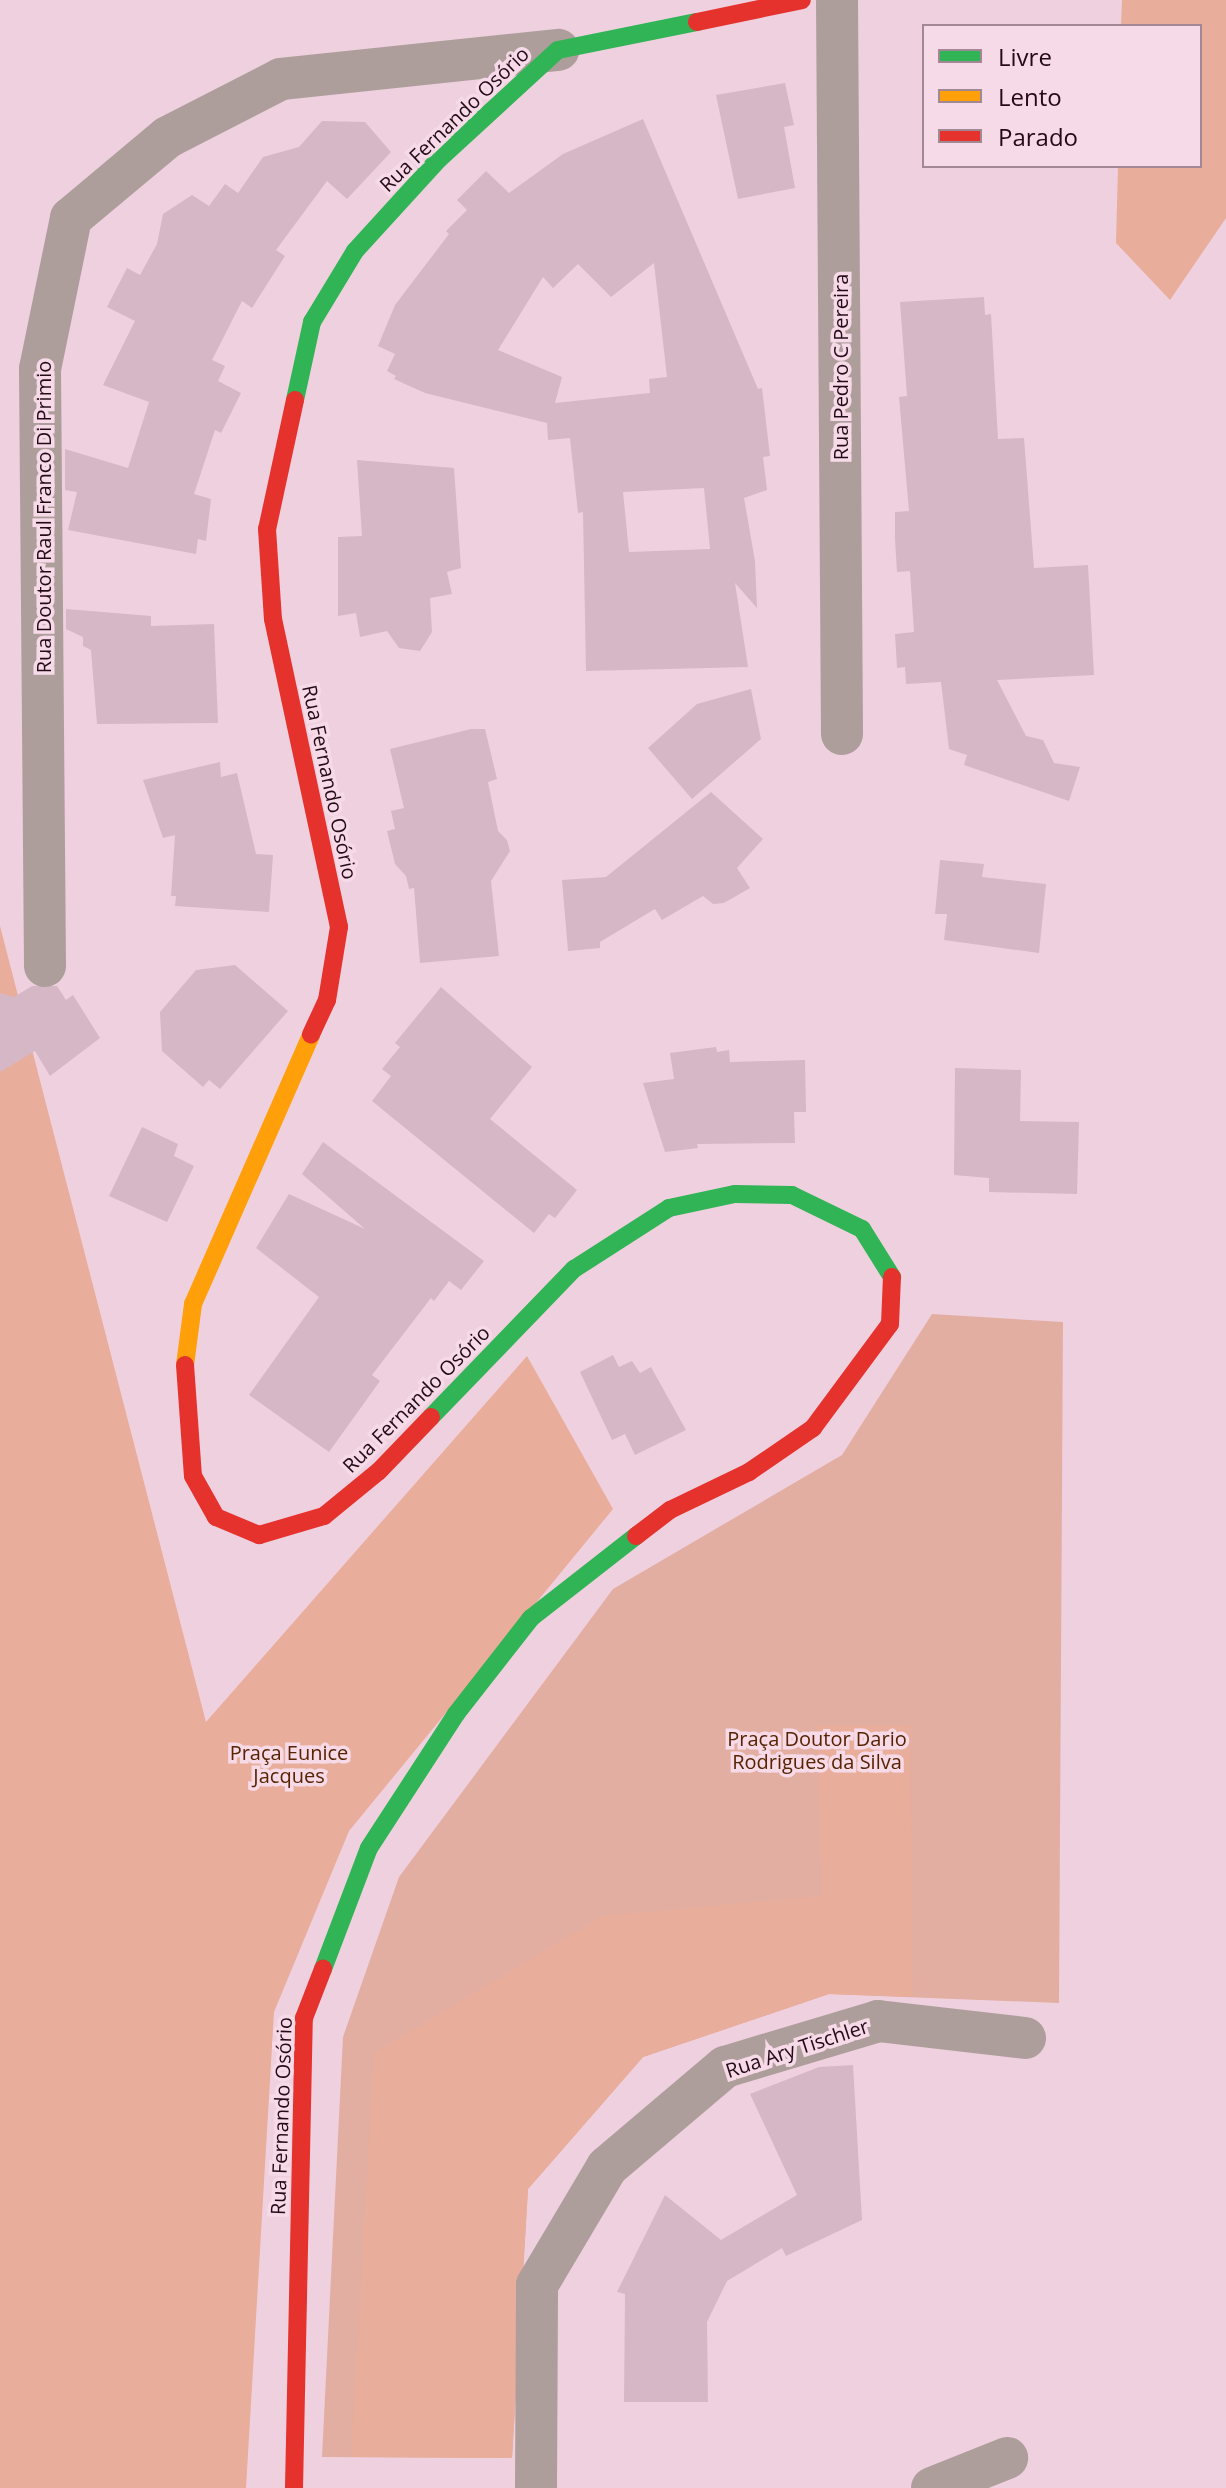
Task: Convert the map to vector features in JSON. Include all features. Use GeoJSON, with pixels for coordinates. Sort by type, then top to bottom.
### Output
{"type":"FeatureCollection","features":[{"type":"Feature","properties":{"kind":"street","name":"Rua Fernando Osório"},"geometry":{"type":"LineString","coordinates":[[294,2488],[304,2018],[369,1848],[456,1714],[531,1618],[670,1510],[749,1472],[813,1428],[890,1324],[892,1274],[862,1229],[792,1195],[735,1194],[669,1208],[574,1269],[379,1471],[324,1516],[259,1535],[216,1517],[193,1476],[185,1365],[193,1304],[327,1000],[339,927],[273,619],[267,529],[312,322],[355,251],[439,159],[558,50],[802,0]]}},
{"type":"Feature","properties":{"kind":"street","name":"Rua Pedro C Pereira"},"geometry":{"type":"LineString","coordinates":[[837,0],[842,734]]}},
{"type":"Feature","properties":{"kind":"street","name":"Rua Doutor Raul Franco Di Primio"},"geometry":{"type":"LineString","coordinates":[[45,966],[40,369],[71,218],[168,137],[281,79],[558,50]]}},
{"type":"Feature","properties":{"kind":"street","name":"Rua Ary Tischler"},"geometry":{"type":"LineString","coordinates":[[536,2488],[537,2285],[607,2167],[725,2067],[878,2021],[1025,2038]]}},
{"type":"Feature","properties":{"kind":"street"},"geometry":{"type":"LineString","coordinates":[[932,2488],[1007,2458]]}},
{"type":"Feature","properties":{"kind":"green space"},"geometry":{"type":"Polygon","coordinates":[[[1122,0],[1226,0],[1226,218],[1170,300],[1116,243],[1118,168],[1202,168],[1202,24],[1121,24],[1122,0]]]}},
{"type":"Feature","properties":{"kind":"green space","name":"Praça Eunice Jacques"},"geometry":{"type":"Polygon","coordinates":[[[0,926],[206,1722],[527,1356],[613,1509],[349,1831],[274,2012],[246,2488],[0,2488],[0,926]]]}},
{"type":"Feature","properties":{"kind":"green space","name":"Praça Doutor Dario Rodrigues da Silva"},"geometry":{"type":"Polygon","coordinates":[[[932,1314],[1063,1322],[1059,2003],[829,1994],[643,2057],[528,2189],[512,2458],[322,2457],[343,2037],[399,1877],[613,1589],[842,1455],[932,1314]]]}},
{"type":"Feature","properties":{"kind":"green space"},"geometry":{"type":"Polygon","coordinates":[[[817,1725],[910,1726],[913,1997],[829,1994],[643,2057],[528,2189],[512,2458],[351,2457],[374,2053],[602,1916],[822,1896],[817,1725]]]}},
{"type":"Feature","properties":{"kind":"building"},"geometry":{"type":"Polygon","coordinates":[[[785,83],[794,125],[784,127],[795,188],[738,199],[716,95],[785,83]]]}},
{"type":"Feature","properties":{"kind":"building"},"geometry":{"type":"Polygon","coordinates":[[[643,119],[758,389],[762,388],[770,456],[763,457],[767,490],[744,498],[755,561],[757,608],[735,583],[748,667],[586,671],[583,512],[578,513],[570,438],[548,440],[547,423],[425,393],[394,379],[396,376],[387,371],[395,354],[378,346],[395,305],[449,234],[446,231],[467,210],[457,200],[486,171],[509,193],[563,154],[643,119]],[[654,263],[611,297],[578,264],[553,288],[543,277],[498,350],[562,377],[555,403],[650,393],[649,379],[667,377],[654,263]],[[704,488],[623,492],[629,552],[710,549],[704,488]]]}},
{"type":"Feature","properties":{"kind":"building"},"geometry":{"type":"Polygon","coordinates":[[[322,121],[365,122],[391,152],[347,199],[327,181],[276,250],[285,256],[252,308],[242,301],[212,360],[225,366],[218,381],[241,393],[221,433],[215,430],[194,494],[211,499],[206,541],[198,539],[196,554],[68,530],[77,492],[65,490],[65,449],[128,468],[149,402],[103,385],[135,321],[107,307],[127,268],[140,275],[157,244],[163,214],[192,195],[209,206],[225,184],[238,193],[263,157],[299,147],[322,121]]]}},
{"type":"Feature","properties":{"kind":"building"},"geometry":{"type":"Polygon","coordinates":[[[984,297],[985,315],[991,314],[998,439],[1024,438],[1034,568],[1088,565],[1094,675],[997,680],[1026,736],[1043,740],[1054,763],[1080,767],[1069,801],[964,765],[967,755],[949,749],[941,682],[906,684],[905,667],[897,668],[895,634],[914,632],[910,571],[897,572],[895,539],[895,512],[909,511],[899,397],[907,396],[900,302],[984,297]]]}},
{"type":"Feature","properties":{"kind":"building"},"geometry":{"type":"Polygon","coordinates":[[[357,460],[454,468],[461,568],[447,572],[452,594],[430,598],[432,632],[420,651],[399,648],[387,631],[360,637],[356,613],[338,616],[338,537],[362,536],[357,460]]]}},
{"type":"Feature","properties":{"kind":"building"},"geometry":{"type":"Polygon","coordinates":[[[66,609],[151,616],[151,626],[214,624],[218,723],[97,724],[91,650],[83,646],[83,637],[66,629],[66,609]]]}},
{"type":"Feature","properties":{"kind":"building"},"geometry":{"type":"Polygon","coordinates":[[[751,689],[761,739],[692,799],[648,748],[697,704],[751,689]]]}},
{"type":"Feature","properties":{"kind":"building"},"geometry":{"type":"Polygon","coordinates":[[[471,729],[485,729],[497,779],[488,782],[498,831],[507,840],[510,851],[491,881],[499,956],[420,963],[414,888],[409,889],[406,876],[395,864],[387,831],[395,829],[391,811],[404,808],[390,749],[471,729]]]}},
{"type":"Feature","properties":{"kind":"building"},"geometry":{"type":"Polygon","coordinates":[[[220,762],[221,777],[237,773],[256,854],[273,855],[269,912],[175,906],[176,896],[171,896],[175,835],[163,838],[143,780],[220,762]]]}},
{"type":"Feature","properties":{"kind":"building"},"geometry":{"type":"Polygon","coordinates":[[[711,792],[763,839],[737,868],[750,888],[724,903],[713,904],[703,896],[662,920],[655,909],[600,942],[600,948],[568,951],[562,880],[606,877],[711,792]]]}},
{"type":"Feature","properties":{"kind":"building"},"geometry":{"type":"Polygon","coordinates":[[[940,860],[984,864],[982,877],[1046,884],[1039,953],[944,940],[947,914],[935,914],[940,860]]]}},
{"type":"Feature","properties":{"kind":"building"},"geometry":{"type":"Polygon","coordinates":[[[235,965],[288,1011],[220,1089],[209,1080],[203,1087],[162,1051],[160,1012],[196,970],[235,965]]]}},
{"type":"Feature","properties":{"kind":"building"},"geometry":{"type":"Polygon","coordinates":[[[32,986],[57,986],[66,1000],[73,995],[100,1038],[50,1076],[35,1051],[0,1072],[0,993],[14,997],[32,986]]]}},
{"type":"Feature","properties":{"kind":"building"},"geometry":{"type":"Polygon","coordinates":[[[441,987],[532,1067],[490,1119],[577,1190],[555,1218],[549,1214],[534,1233],[372,1101],[391,1076],[382,1069],[400,1047],[395,1043],[441,987]]]}},
{"type":"Feature","properties":{"kind":"building"},"geometry":{"type":"Polygon","coordinates":[[[716,1047],[717,1052],[729,1050],[730,1062],[805,1060],[806,1112],[794,1112],[795,1143],[697,1144],[698,1148],[665,1152],[643,1083],[674,1079],[670,1053],[716,1047]]]}},
{"type":"Feature","properties":{"kind":"building"},"geometry":{"type":"Polygon","coordinates":[[[955,1068],[1021,1070],[1020,1121],[1079,1122],[1077,1194],[989,1192],[989,1178],[954,1175],[955,1068]]]}},
{"type":"Feature","properties":{"kind":"building"},"geometry":{"type":"Polygon","coordinates":[[[142,1127],[178,1144],[174,1156],[194,1166],[167,1222],[109,1196],[142,1127]]]}},
{"type":"Feature","properties":{"kind":"building"},"geometry":{"type":"Polygon","coordinates":[[[323,1142],[484,1261],[461,1290],[449,1281],[434,1301],[431,1298],[372,1375],[380,1381],[329,1452],[249,1395],[319,1297],[256,1248],[289,1194],[365,1229],[302,1174],[323,1142]]]}},
{"type":"Feature","properties":{"kind":"building"},"geometry":{"type":"Polygon","coordinates":[[[613,1355],[619,1367],[632,1361],[640,1373],[651,1367],[686,1430],[635,1455],[625,1434],[612,1440],[580,1372],[613,1355]]]}},
{"type":"Feature","properties":{"kind":"building"},"geometry":{"type":"Polygon","coordinates":[[[853,2065],[862,2220],[786,2256],[782,2248],[727,2281],[707,2322],[708,2402],[624,2402],[625,2294],[617,2292],[665,2195],[721,2240],[797,2195],[750,2094],[819,2067],[853,2065]]]}},
{"type":"Feature","properties":{"kind":"traffic: fast"},"geometry":{"type":"LineString","coordinates":[[295,400],[312,322],[355,251],[439,159],[558,50],[697,22]]}},
{"type":"Feature","properties":{"kind":"traffic: fast"},"geometry":{"type":"LineString","coordinates":[[431,1417],[574,1269],[669,1208],[735,1194],[792,1195],[862,1229],[892,1277]]}},
{"type":"Feature","properties":{"kind":"traffic: fast"},"geometry":{"type":"LineString","coordinates":[[323,1969],[369,1848],[456,1714],[531,1618],[636,1536]]}},
{"type":"Feature","properties":{"kind":"traffic: slow"},"geometry":{"type":"LineString","coordinates":[[185,1365],[193,1304],[311,1035]]}},
{"type":"Feature","properties":{"kind":"traffic: jam"},"geometry":{"type":"LineString","coordinates":[[697,22],[802,0]]}},
{"type":"Feature","properties":{"kind":"traffic: jam"},"geometry":{"type":"LineString","coordinates":[[295,400],[267,529],[273,619],[339,927],[327,1000],[311,1035]]}},
{"type":"Feature","properties":{"kind":"traffic: jam"},"geometry":{"type":"LineString","coordinates":[[636,1536],[670,1510],[749,1472],[813,1428],[890,1324],[892,1277]]}},
{"type":"Feature","properties":{"kind":"traffic: jam"},"geometry":{"type":"LineString","coordinates":[[185,1365],[193,1476],[216,1517],[259,1535],[324,1516],[379,1471],[431,1417]]}},
{"type":"Feature","properties":{"kind":"traffic: jam"},"geometry":{"type":"LineString","coordinates":[[294,2488],[304,2018],[323,1969]]}}]}
